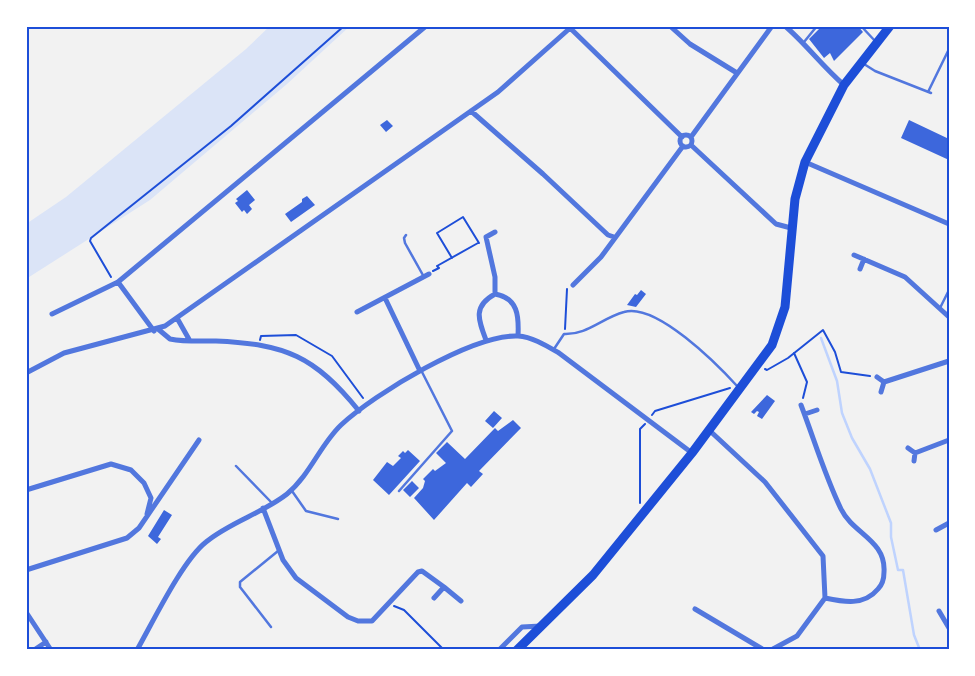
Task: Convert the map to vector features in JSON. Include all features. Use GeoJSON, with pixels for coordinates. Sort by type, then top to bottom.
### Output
{"type":"FeatureCollection","features":[{"type":"Feature","properties":{"kind":"main road"},"geometry":{"type":"LineString","coordinates":[[516,650],[593,575],[692,453],[759,365],[772,344],[785,307],[789,285],[791,228],[795,199],[806,162],[844,85],[890,26]]}},
{"type":"Feature","properties":{"kind":"street"},"geometry":{"type":"LineString","coordinates":[[52,314],[117,283],[426,26]]}},
{"type":"Feature","properties":{"kind":"street"},"geometry":{"type":"LineString","coordinates":[[670,26],[690,44],[737,73]]}},
{"type":"Feature","properties":{"kind":"street"},"geometry":{"type":"LineString","coordinates":[[772,26],[690,137],[691,145],[776,224],[791,228]]}},
{"type":"Feature","properties":{"kind":"street"},"geometry":{"type":"LineString","coordinates":[[785,26],[804,42],[832,75],[844,85]]}},
{"type":"Feature","properties":{"kind":"street"},"geometry":{"type":"LineString","coordinates":[[26,373],[64,353],[156,330],[177,318],[498,92],[568,28],[682,137],[690,137]]}},
{"type":"Feature","properties":{"kind":"street"},"geometry":{"type":"LineString","coordinates":[[471,111],[608,234],[614,237]]}},
{"type":"Feature","properties":{"kind":"street"},"geometry":{"type":"LineString","coordinates":[[682,137],[680,141],[683,146]]}},
{"type":"Feature","properties":{"kind":"street"},"geometry":{"type":"LineString","coordinates":[[573,285],[601,257],[683,146],[691,145]]}},
{"type":"Feature","properties":{"kind":"street"},"geometry":{"type":"LineString","coordinates":[[806,162],[949,224]]}},
{"type":"Feature","properties":{"kind":"street"},"geometry":{"type":"LineString","coordinates":[[495,232],[486,237],[495,277],[496,294]]}},
{"type":"Feature","properties":{"kind":"street"},"geometry":{"type":"LineString","coordinates":[[854,256],[906,277],[949,317]]}},
{"type":"Feature","properties":{"kind":"street"},"geometry":{"type":"LineString","coordinates":[[860,269],[864,259]]}},
{"type":"Feature","properties":{"kind":"street"},"geometry":{"type":"LineString","coordinates":[[357,312],[426,275]]}},
{"type":"Feature","properties":{"kind":"street"},"geometry":{"type":"LineString","coordinates":[[117,283],[156,330],[170,339],[267,345],[301,357],[332,379],[359,411]]}},
{"type":"Feature","properties":{"kind":"street"},"geometry":{"type":"LineString","coordinates":[[496,294],[510,299],[516,305],[518,336]]}},
{"type":"Feature","properties":{"kind":"street"},"geometry":{"type":"LineString","coordinates":[[486,340],[479,314],[481,304],[496,294]]}},
{"type":"Feature","properties":{"kind":"street"},"geometry":{"type":"LineString","coordinates":[[384,298],[421,370]]}},
{"type":"Feature","properties":{"kind":"street"},"geometry":{"type":"LineString","coordinates":[[177,318],[190,341]]}},
{"type":"Feature","properties":{"kind":"street"},"geometry":{"type":"LineString","coordinates":[[137,650],[192,556],[205,542],[291,490],[306,472],[327,440],[359,411],[421,370],[486,340],[518,336],[541,343],[554,350],[692,453]]}},
{"type":"Feature","properties":{"kind":"street"},"geometry":{"type":"LineString","coordinates":[[884,382],[949,361]]}},
{"type":"Feature","properties":{"kind":"street"},"geometry":{"type":"LineString","coordinates":[[877,377],[884,382]]}},
{"type":"Feature","properties":{"kind":"street"},"geometry":{"type":"LineString","coordinates":[[881,392],[884,382]]}},
{"type":"Feature","properties":{"kind":"street"},"geometry":{"type":"LineString","coordinates":[[801,405],[840,508],[856,530],[879,548],[885,564],[881,586],[864,600],[854,602],[825,598]]}},
{"type":"Feature","properties":{"kind":"street"},"geometry":{"type":"LineString","coordinates":[[805,414],[817,410]]}},
{"type":"Feature","properties":{"kind":"street"},"geometry":{"type":"LineString","coordinates":[[695,609],[765,650],[774,649],[798,636],[825,598],[823,556],[765,482],[709,430]]}},
{"type":"Feature","properties":{"kind":"street"},"geometry":{"type":"LineString","coordinates":[[26,570],[127,538],[138,528],[199,440]]}},
{"type":"Feature","properties":{"kind":"street"},"geometry":{"type":"LineString","coordinates":[[915,453],[949,440]]}},
{"type":"Feature","properties":{"kind":"street"},"geometry":{"type":"LineString","coordinates":[[908,448],[915,453]]}},
{"type":"Feature","properties":{"kind":"street"},"geometry":{"type":"LineString","coordinates":[[914,461],[915,453]]}},
{"type":"Feature","properties":{"kind":"street"},"geometry":{"type":"LineString","coordinates":[[26,490],[111,464],[131,470],[144,483],[151,498],[146,517]]}},
{"type":"Feature","properties":{"kind":"street"},"geometry":{"type":"LineString","coordinates":[[263,508],[283,560],[296,578],[348,617],[358,621],[372,621],[390,605],[418,572],[422,571],[428,573],[461,602]]}},
{"type":"Feature","properties":{"kind":"street"},"geometry":{"type":"LineString","coordinates":[[936,530],[949,523]]}},
{"type":"Feature","properties":{"kind":"street"},"geometry":{"type":"LineString","coordinates":[[434,598],[444,587]]}},
{"type":"Feature","properties":{"kind":"street"},"geometry":{"type":"LineString","coordinates":[[938,611],[949,628]]}},
{"type":"Feature","properties":{"kind":"street"},"geometry":{"type":"LineString","coordinates":[[26,612],[51,650]]}},
{"type":"Feature","properties":{"kind":"street"},"geometry":{"type":"LineString","coordinates":[[499,650],[522,627],[542,626]]}},
{"type":"Feature","properties":{"kind":"street"},"geometry":{"type":"LineString","coordinates":[[34,650],[46,642]]}},
{"type":"Feature","properties":{"kind":"lane"},"geometry":{"type":"LineString","coordinates":[[804,42],[817,26]]}},
{"type":"Feature","properties":{"kind":"lane"},"geometry":{"type":"LineString","coordinates":[[860,26],[877,43]]}},
{"type":"Feature","properties":{"kind":"lane"},"geometry":{"type":"LineString","coordinates":[[861,63],[875,71],[929,93],[949,49]]}},
{"type":"Feature","properties":{"kind":"lane"},"geometry":{"type":"LineString","coordinates":[[406,235],[405,243],[426,275]]}},
{"type":"Feature","properties":{"kind":"lane"},"geometry":{"type":"LineString","coordinates":[[940,308],[949,290]]}},
{"type":"Feature","properties":{"kind":"lane"},"geometry":{"type":"LineString","coordinates":[[554,350],[564,334],[578,334],[612,316],[627,311],[646,313],[677,330],[740,390]]}},
{"type":"Feature","properties":{"kind":"lane"},"geometry":{"type":"LineString","coordinates":[[399,491],[452,431],[421,370]]}},
{"type":"Feature","properties":{"kind":"lane"},"geometry":{"type":"LineString","coordinates":[[236,466],[272,502]]}},
{"type":"Feature","properties":{"kind":"lane"},"geometry":{"type":"LineString","coordinates":[[291,490],[306,511],[338,519]]}},
{"type":"Feature","properties":{"kind":"lane"},"geometry":{"type":"LineString","coordinates":[[271,627],[240,587],[240,582],[279,550]]}},
{"type":"Feature","properties":{"kind":"path"},"geometry":{"type":"LineString","coordinates":[[117,283],[90,241],[91,238],[231,126],[344,26]]}},
{"type":"Feature","properties":{"kind":"path"},"geometry":{"type":"LineString","coordinates":[[452,258],[437,233],[463,217],[478,243]]}},
{"type":"Feature","properties":{"kind":"path"},"geometry":{"type":"LineString","coordinates":[[426,275],[478,243],[487,240]]}},
{"type":"Feature","properties":{"kind":"path"},"geometry":{"type":"LineString","coordinates":[[564,334],[568,288],[573,285]]}},
{"type":"Feature","properties":{"kind":"path"},"geometry":{"type":"LineString","coordinates":[[759,365],[767,370],[794,353],[823,330],[835,352],[841,372],[877,377]]}},
{"type":"Feature","properties":{"kind":"path"},"geometry":{"type":"LineString","coordinates":[[258,344],[261,336],[296,335],[332,356],[368,405]]}},
{"type":"Feature","properties":{"kind":"path"},"geometry":{"type":"LineString","coordinates":[[794,353],[807,382],[801,405]]}},
{"type":"Feature","properties":{"kind":"path"},"geometry":{"type":"LineString","coordinates":[[390,605],[404,610],[444,650]]}},
{"type":"Feature","properties":{"kind":"shaded area"},"geometry":{"type":"Polygon","coordinates":[[[270,26],[350,26],[287,84],[150,200],[26,279],[26,224],[66,197],[246,49],[270,26]]]}},
{"type":"Feature","properties":{"kind":"building"},"geometry":{"type":"Polygon","coordinates":[[[822,26],[858,26],[863,32],[834,61],[830,53],[824,58],[809,39],[822,26]]]}},
{"type":"Feature","properties":{"kind":"building"},"geometry":{"type":"Polygon","coordinates":[[[387,120],[393,126],[386,132],[380,125],[387,120]]]}},
{"type":"Feature","properties":{"kind":"building"},"geometry":{"type":"Polygon","coordinates":[[[909,120],[949,139],[949,160],[901,138],[909,120]]]}},
{"type":"Feature","properties":{"kind":"building"},"geometry":{"type":"Polygon","coordinates":[[[247,190],[255,200],[249,205],[252,209],[247,214],[244,210],[242,212],[235,203],[238,201],[236,199],[247,190]]]}},
{"type":"Feature","properties":{"kind":"building"},"geometry":{"type":"Polygon","coordinates":[[[307,196],[315,205],[291,222],[285,214],[307,196]]]}},
{"type":"Feature","properties":{"kind":"building"},"geometry":{"type":"Polygon","coordinates":[[[641,290],[646,294],[636,307],[627,305],[635,294],[637,295],[641,290]]]}},
{"type":"Feature","properties":{"kind":"building"},"geometry":{"type":"Polygon","coordinates":[[[767,395],[775,401],[762,419],[757,416],[759,412],[757,411],[754,414],[751,412],[767,395]]]}},
{"type":"Feature","properties":{"kind":"building"},"geometry":{"type":"Polygon","coordinates":[[[494,411],[502,418],[493,428],[485,421],[494,411]]]}},
{"type":"Feature","properties":{"kind":"building"},"geometry":{"type":"Polygon","coordinates":[[[513,420],[521,428],[479,471],[483,474],[471,487],[467,483],[434,520],[414,498],[423,488],[425,481],[423,479],[433,469],[435,471],[446,463],[436,453],[447,442],[465,459],[495,428],[498,431],[513,420]]]}},
{"type":"Feature","properties":{"kind":"building"},"geometry":{"type":"Polygon","coordinates":[[[408,450],[420,461],[389,495],[373,480],[387,462],[393,466],[401,458],[398,456],[403,451],[405,453],[408,450]]]}},
{"type":"Feature","properties":{"kind":"building"},"geometry":{"type":"Polygon","coordinates":[[[412,481],[419,488],[410,497],[403,490],[412,481]]]}},
{"type":"Feature","properties":{"kind":"building"},"geometry":{"type":"Polygon","coordinates":[[[164,510],[172,515],[158,537],[161,539],[157,544],[148,536],[164,510]]]}},
{"type":"Feature","properties":{"kind":"waterway"},"geometry":{"type":"LineString","coordinates":[[821,338],[837,381],[842,413],[852,438],[870,469],[891,523],[891,537],[898,570],[903,570],[914,635],[920,650]]}}]}
